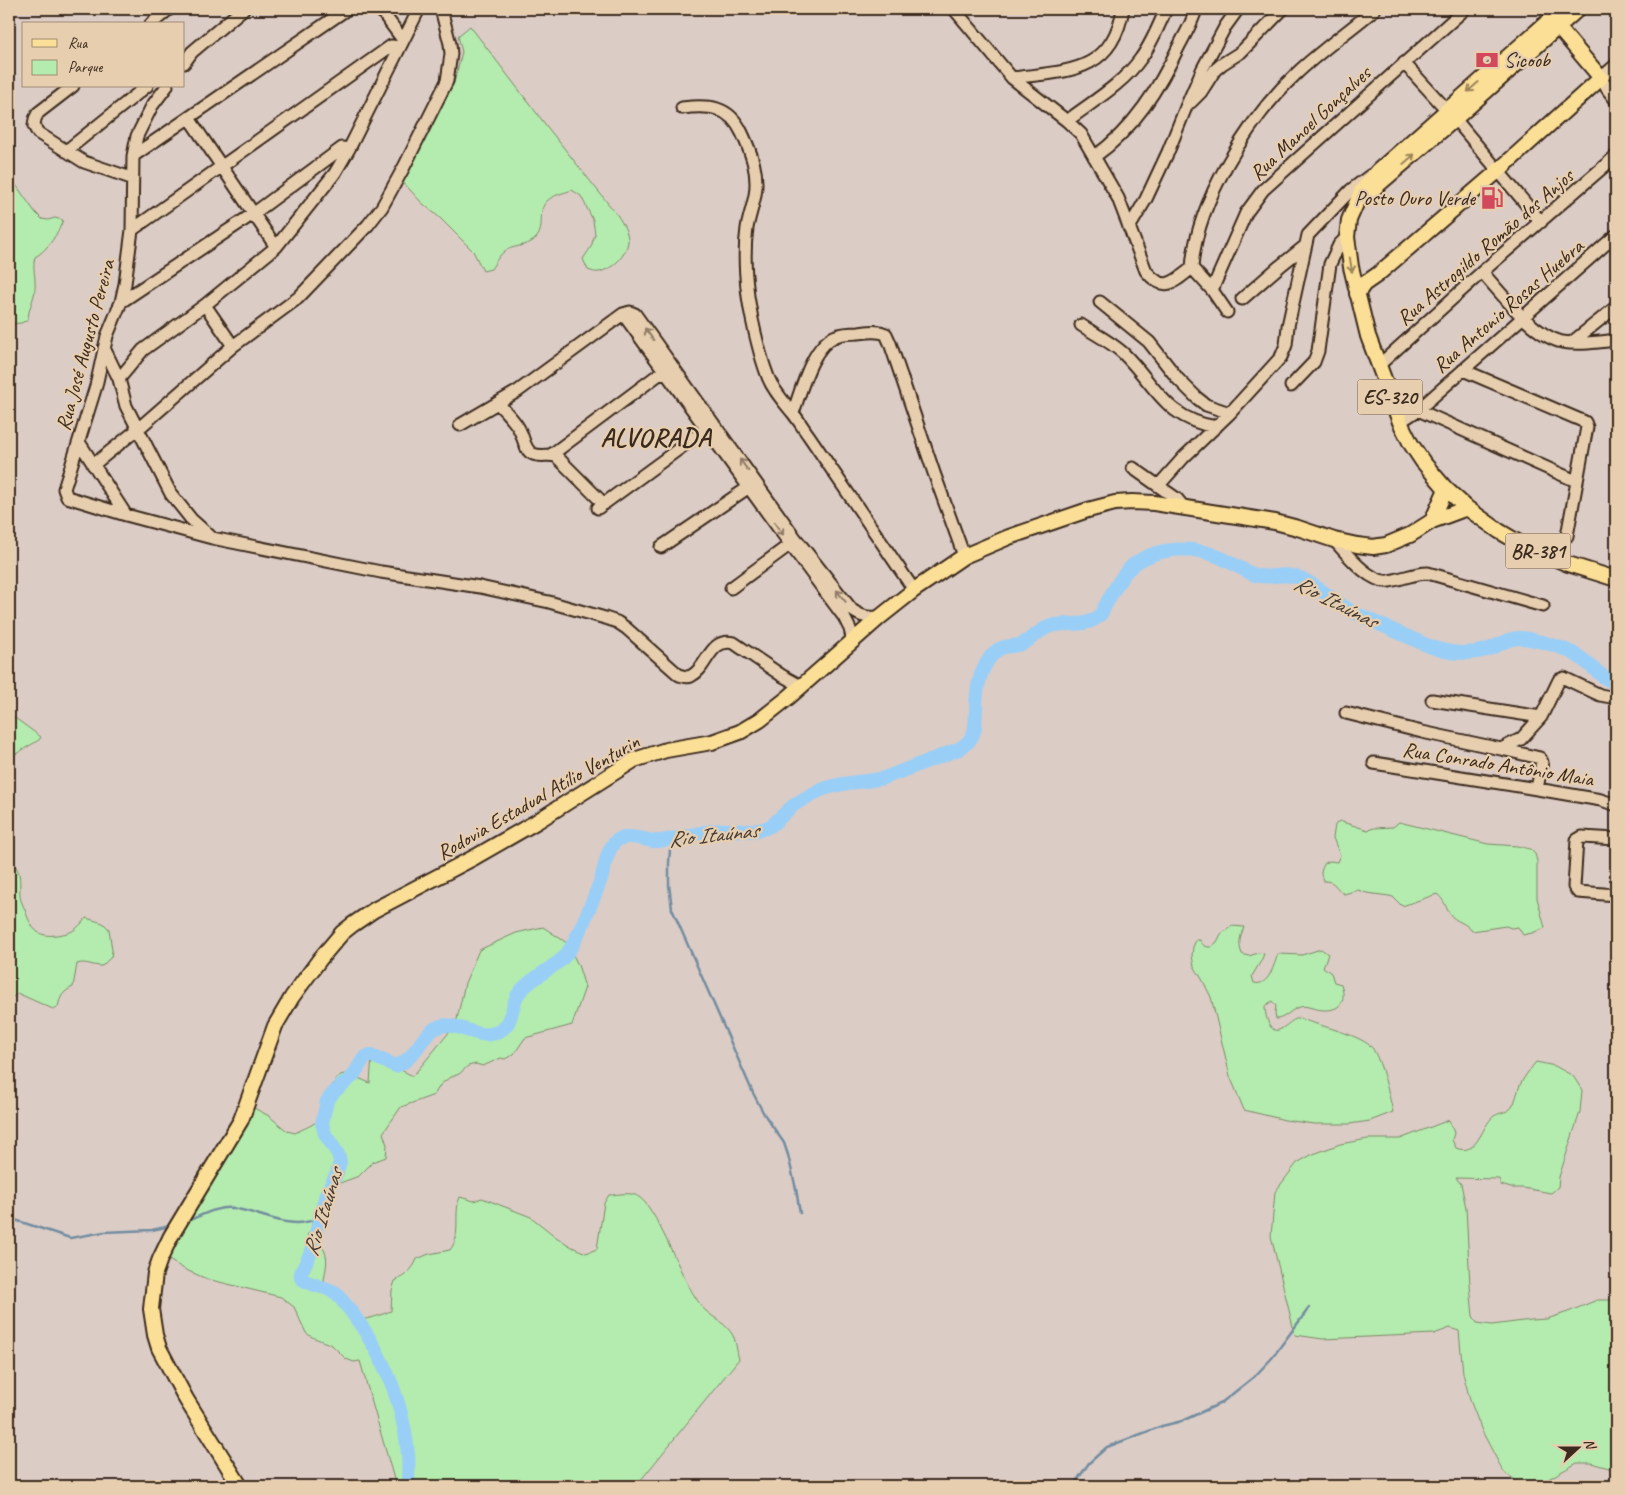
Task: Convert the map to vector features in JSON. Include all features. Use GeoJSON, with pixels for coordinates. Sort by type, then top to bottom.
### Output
{"type":"FeatureCollection","features":[{"type":"Feature","properties":{"kind":"main road","name":"ES-320"},"geometry":{"type":"LineString","coordinates":[[1551,26],[1562,9]]}},
{"type":"Feature","properties":{"kind":"main road","name":"ES-320"},"geometry":{"type":"LineString","coordinates":[[1446,489],[1423,462],[1400,422],[1378,366],[1351,267],[1347,237],[1349,220],[1362,190],[1382,175],[1551,26],[1578,9]]}},
{"type":"Feature","properties":{"kind":"main road"},"geometry":{"type":"LineString","coordinates":[[1357,293],[1364,284],[1377,275],[1601,84],[1551,26]]}},
{"type":"Feature","properties":{"kind":"main road"},"geometry":{"type":"LineString","coordinates":[[1364,320],[1363,305],[1365,295],[1377,275]]}},
{"type":"Feature","properties":{"kind":"main road"},"geometry":{"type":"LineString","coordinates":[[1432,521],[1446,489]]}},
{"type":"Feature","properties":{"kind":"main road","name":"BR-381"},"geometry":{"type":"LineString","coordinates":[[1446,489],[1467,508],[1520,544],[1568,564],[1616,579]]}},
{"type":"Feature","properties":{"kind":"main road","name":"Rodovia Estadual Atílio Venturin"},"geometry":{"type":"LineString","coordinates":[[240,1486],[186,1399],[160,1348],[155,1335],[151,1309],[152,1289],[160,1259],[168,1243],[241,1120],[275,1026],[292,997],[320,959],[342,933],[352,925],[374,910],[475,857],[529,826],[634,760],[666,750],[712,742],[740,732],[760,720],[789,697],[880,616],[914,590],[964,556],[1009,536],[1088,510],[1116,503],[1132,502],[1154,503],[1275,522],[1334,540],[1373,547],[1386,545],[1410,535],[1432,521],[1467,508]]}},
{"type":"Feature","properties":{"kind":"street"},"geometry":{"type":"LineString","coordinates":[[153,22],[169,9]]}},
{"type":"Feature","properties":{"kind":"street"},"geometry":{"type":"LineString","coordinates":[[188,56],[243,9]]}},
{"type":"Feature","properties":{"kind":"street"},"geometry":{"type":"LineString","coordinates":[[133,156],[347,9]]}},
{"type":"Feature","properties":{"kind":"street"},"geometry":{"type":"LineString","coordinates":[[380,9],[402,43]]}},
{"type":"Feature","properties":{"kind":"street"},"geometry":{"type":"LineString","coordinates":[[118,379],[144,350],[205,305],[276,247],[335,173],[349,149],[419,9]]}},
{"type":"Feature","properties":{"kind":"street"},"geometry":{"type":"LineString","coordinates":[[93,465],[138,429],[233,346],[298,298],[368,225],[382,207],[447,81],[451,49],[441,9]]}},
{"type":"Feature","properties":{"kind":"street"},"geometry":{"type":"LineString","coordinates":[[954,9],[1012,78],[1081,134],[1118,198],[1146,271],[1157,282],[1163,284],[1170,284],[1192,268],[1196,245],[1209,201],[1236,150],[1280,90],[1294,75],[1375,9]]}},
{"type":"Feature","properties":{"kind":"street"},"geometry":{"type":"LineString","coordinates":[[1012,78],[1071,70],[1099,56],[1110,46],[1118,32],[1123,9]]}},
{"type":"Feature","properties":{"kind":"street"},"geometry":{"type":"LineString","coordinates":[[1067,121],[1096,100],[1131,70],[1141,58],[1152,39],[1166,9]]}},
{"type":"Feature","properties":{"kind":"street"},"geometry":{"type":"LineString","coordinates":[[1094,157],[1118,138],[1137,116],[1156,88],[1177,50],[1196,9]]}},
{"type":"Feature","properties":{"kind":"street"},"geometry":{"type":"LineString","coordinates":[[1129,228],[1146,199],[1168,152],[1203,68],[1225,27],[1238,9]]}},
{"type":"Feature","properties":{"kind":"street"},"geometry":{"type":"LineString","coordinates":[[1186,107],[1201,92],[1216,70],[1246,48],[1283,9]]}},
{"type":"Feature","properties":{"kind":"street","name":"Rua Manoel Gonçalves"},"geometry":{"type":"LineString","coordinates":[[1212,290],[1246,214],[1263,190],[1465,9]]}},
{"type":"Feature","properties":{"kind":"street"},"geometry":{"type":"LineString","coordinates":[[132,230],[391,46],[402,43]]}},
{"type":"Feature","properties":{"kind":"street"},"geometry":{"type":"LineString","coordinates":[[1404,63],[1451,115],[1541,222]]}},
{"type":"Feature","properties":{"kind":"street"},"geometry":{"type":"LineString","coordinates":[[1616,65],[1601,84],[1616,100]]}},
{"type":"Feature","properties":{"kind":"street"},"geometry":{"type":"LineString","coordinates":[[69,88],[38,113],[34,126],[38,133],[84,162],[131,178]]}},
{"type":"Feature","properties":{"kind":"street"},"geometry":{"type":"LineString","coordinates":[[66,151],[144,88]]}},
{"type":"Feature","properties":{"kind":"street","name":"Rua José Augusto Pereira"},"geometry":{"type":"LineString","coordinates":[[126,515],[70,498],[65,494],[64,489],[96,386],[104,348],[121,302],[125,284],[132,230],[131,178],[137,136],[145,118],[166,88]]}},
{"type":"Feature","properties":{"kind":"street"},"geometry":{"type":"LineString","coordinates":[[682,108],[702,106],[718,108],[734,119],[741,130],[751,152],[756,182],[747,228],[745,257],[752,317],[768,377],[778,395],[793,413],[914,590]]}},
{"type":"Feature","properties":{"kind":"street"},"geometry":{"type":"LineString","coordinates":[[189,118],[276,247]]}},
{"type":"Feature","properties":{"kind":"street"},"geometry":{"type":"LineString","coordinates":[[121,302],[253,214],[342,148],[349,149]]}},
{"type":"Feature","properties":{"kind":"street","name":"Rua Astrogildo Romão dos Anjos"},"geometry":{"type":"LineString","coordinates":[[1378,366],[1482,272],[1616,156]]}},
{"type":"Feature","properties":{"kind":"street"},"geometry":{"type":"LineString","coordinates":[[1159,485],[1230,414],[1281,357],[1286,345],[1288,326],[1306,238],[1311,231],[1363,180],[1382,175]]}},
{"type":"Feature","properties":{"kind":"street","name":"Rua Antonio Rosas Huebra"},"geometry":{"type":"LineString","coordinates":[[1400,422],[1418,410],[1616,235]]}},
{"type":"Feature","properties":{"kind":"street"},"geometry":{"type":"LineString","coordinates":[[1291,386],[1314,362],[1318,351],[1330,264],[1339,245],[1347,237]]}},
{"type":"Feature","properties":{"kind":"street"},"geometry":{"type":"LineString","coordinates":[[1242,299],[1305,246]]}},
{"type":"Feature","properties":{"kind":"street"},"geometry":{"type":"LineString","coordinates":[[1192,268],[1212,290],[1227,312]]}},
{"type":"Feature","properties":{"kind":"street"},"geometry":{"type":"LineString","coordinates":[[1482,272],[1523,317],[1546,336],[1571,343],[1616,340]]}},
{"type":"Feature","properties":{"kind":"street"},"geometry":{"type":"LineString","coordinates":[[1100,302],[1149,342],[1178,379],[1197,398],[1206,405],[1230,414]]}},
{"type":"Feature","properties":{"kind":"street"},"geometry":{"type":"LineString","coordinates":[[205,305],[233,346]]}},
{"type":"Feature","properties":{"kind":"street"},"geometry":{"type":"LineString","coordinates":[[1571,343],[1616,307]]}},
{"type":"Feature","properties":{"kind":"street"},"geometry":{"type":"LineString","coordinates":[[460,425],[518,390],[623,314],[630,312],[635,314],[668,368],[793,542],[844,617],[850,629],[853,642]]}},
{"type":"Feature","properties":{"kind":"street"},"geometry":{"type":"LineString","coordinates":[[1081,325],[1116,347],[1145,378],[1156,393],[1180,415],[1204,425],[1216,427]]}},
{"type":"Feature","properties":{"kind":"street"},"geometry":{"type":"LineString","coordinates":[[793,413],[813,360],[827,341],[834,336],[842,334],[877,332],[886,334],[889,338],[964,556]]}},
{"type":"Feature","properties":{"kind":"street"},"geometry":{"type":"LineString","coordinates":[[104,348],[118,379],[126,406],[171,494],[191,519],[212,538]]}},
{"type":"Feature","properties":{"kind":"street"},"geometry":{"type":"LineString","coordinates":[[552,455],[668,368]]}},
{"type":"Feature","properties":{"kind":"street"},"geometry":{"type":"LineString","coordinates":[[1463,370],[1585,422],[1587,427],[1567,536]]}},
{"type":"Feature","properties":{"kind":"street"},"geometry":{"type":"LineString","coordinates":[[498,403],[519,428],[526,448],[538,456],[552,455],[558,458],[601,506],[711,426]]}},
{"type":"Feature","properties":{"kind":"street"},"geometry":{"type":"LineString","coordinates":[[1418,410],[1576,481]]}},
{"type":"Feature","properties":{"kind":"street"},"geometry":{"type":"LineString","coordinates":[[79,442],[126,515],[212,538],[381,572],[480,587],[549,602],[605,618],[626,628],[679,675],[686,677],[692,676],[697,671],[716,646],[728,642],[734,643],[781,675],[801,686]]}},
{"type":"Feature","properties":{"kind":"street"},"geometry":{"type":"LineString","coordinates":[[1133,468],[1177,499],[1185,509]]}},
{"type":"Feature","properties":{"kind":"street"},"geometry":{"type":"LineString","coordinates":[[662,547],[752,485]]}},
{"type":"Feature","properties":{"kind":"street"},"geometry":{"type":"LineString","coordinates":[[1334,540],[1357,565],[1382,582],[1428,573],[1543,606]]}},
{"type":"Feature","properties":{"kind":"street"},"geometry":{"type":"LineString","coordinates":[[731,588],[793,542]]}},
{"type":"Feature","properties":{"kind":"street"},"geometry":{"type":"LineString","coordinates":[[793,542],[852,610],[858,615],[868,618],[880,616]]}},
{"type":"Feature","properties":{"kind":"street"},"geometry":{"type":"LineString","coordinates":[[781,675],[789,697]]}},
{"type":"Feature","properties":{"kind":"street"},"geometry":{"type":"LineString","coordinates":[[1501,749],[1521,739],[1541,717],[1559,680],[1568,680],[1600,695],[1616,698]]}},
{"type":"Feature","properties":{"kind":"street"},"geometry":{"type":"LineString","coordinates":[[1432,700],[1541,717]]}},
{"type":"Feature","properties":{"kind":"street"},"geometry":{"type":"LineString","coordinates":[[1346,713],[1540,758],[1542,762],[1537,789]]}},
{"type":"Feature","properties":{"kind":"street","name":"Rua Conrado Antônio Maia"},"geometry":{"type":"LineString","coordinates":[[1374,763],[1601,800],[1616,805]]}},
{"type":"Feature","properties":{"kind":"street"},"geometry":{"type":"LineString","coordinates":[[1616,839],[1582,837],[1577,840],[1574,887],[1578,892],[1616,895]]}},
{"type":"Feature","properties":{"kind":"green space"},"geometry":{"type":"Polygon","coordinates":[[[470,26],[618,216],[625,228],[628,242],[625,252],[609,268],[598,272],[588,270],[583,259],[591,247],[595,234],[593,220],[581,196],[572,190],[552,197],[547,201],[542,210],[540,231],[534,240],[508,249],[491,269],[483,271],[473,251],[421,202],[401,180],[454,83],[462,52],[458,36],[470,26]]]}},
{"type":"Feature","properties":{"kind":"green space"},"geometry":{"type":"Polygon","coordinates":[[[9,175],[42,219],[55,218],[63,220],[52,241],[35,257],[35,289],[28,320],[9,324],[9,175]]]}},
{"type":"Feature","properties":{"kind":"green space"},"geometry":{"type":"Polygon","coordinates":[[[9,717],[15,718],[41,737],[9,758],[9,717]]]}},
{"type":"Feature","properties":{"kind":"green space"},"geometry":{"type":"Polygon","coordinates":[[[1339,821],[1368,830],[1393,827],[1399,822],[1488,844],[1530,849],[1535,854],[1537,861],[1537,898],[1545,928],[1523,935],[1518,927],[1511,928],[1506,926],[1472,931],[1452,917],[1437,894],[1402,906],[1393,897],[1389,896],[1358,890],[1344,894],[1333,884],[1324,881],[1321,874],[1325,863],[1330,861],[1337,862],[1340,855],[1333,838],[1335,825],[1339,821]]]}},
{"type":"Feature","properties":{"kind":"green space"},"geometry":{"type":"Polygon","coordinates":[[[9,860],[18,872],[20,899],[32,926],[39,933],[57,935],[71,932],[86,918],[103,923],[109,929],[111,957],[102,966],[84,963],[77,964],[73,987],[65,992],[61,997],[58,1007],[53,1009],[17,993],[9,1001],[9,860]]]}},
{"type":"Feature","properties":{"kind":"green space"},"geometry":{"type":"Polygon","coordinates":[[[1232,926],[1244,927],[1240,940],[1242,954],[1249,956],[1258,953],[1264,954],[1252,976],[1254,983],[1264,982],[1273,969],[1278,954],[1302,955],[1321,949],[1328,954],[1323,967],[1331,973],[1334,982],[1341,984],[1343,997],[1339,1006],[1330,1010],[1323,1010],[1302,1006],[1276,1019],[1276,1006],[1272,1001],[1265,1006],[1268,1023],[1273,1029],[1277,1030],[1299,1018],[1350,1035],[1368,1044],[1373,1049],[1385,1079],[1393,1112],[1370,1121],[1349,1124],[1314,1124],[1285,1120],[1244,1110],[1230,1076],[1211,997],[1194,966],[1192,956],[1196,940],[1200,940],[1204,946],[1211,947],[1217,942],[1221,934],[1232,926]]]}},
{"type":"Feature","properties":{"kind":"green space"},"geometry":{"type":"Polygon","coordinates":[[[543,927],[567,943],[578,965],[585,987],[572,1025],[525,1038],[514,1054],[483,1066],[476,1064],[468,1066],[459,1074],[441,1084],[434,1095],[401,1107],[383,1133],[387,1145],[386,1157],[373,1162],[359,1176],[329,1187],[318,1219],[307,1235],[318,1242],[326,1254],[324,1292],[344,1304],[356,1319],[371,1318],[391,1311],[392,1290],[395,1281],[413,1267],[417,1259],[429,1254],[450,1250],[454,1244],[460,1197],[474,1201],[482,1198],[531,1217],[556,1237],[586,1253],[597,1249],[604,1203],[609,1195],[632,1194],[646,1203],[700,1304],[732,1334],[739,1359],[636,1486],[396,1486],[360,1361],[354,1362],[346,1359],[332,1345],[306,1333],[294,1307],[281,1297],[207,1279],[167,1259],[187,1220],[234,1146],[254,1108],[269,1116],[287,1131],[295,1133],[316,1122],[321,1113],[321,1099],[340,1075],[350,1075],[370,1083],[372,1056],[413,1076],[456,1024],[465,983],[479,950],[516,933],[543,927]]]}},
{"type":"Feature","properties":{"kind":"green space"},"geometry":{"type":"Polygon","coordinates":[[[1536,1062],[1555,1066],[1573,1076],[1582,1090],[1580,1112],[1559,1177],[1558,1187],[1551,1193],[1511,1188],[1501,1185],[1499,1179],[1456,1178],[1461,1184],[1466,1208],[1473,1316],[1477,1323],[1492,1325],[1547,1319],[1597,1300],[1616,1300],[1616,1470],[1591,1463],[1577,1463],[1541,1483],[1523,1486],[1503,1471],[1482,1431],[1470,1400],[1463,1373],[1459,1331],[1450,1328],[1434,1334],[1323,1339],[1295,1335],[1271,1236],[1275,1192],[1297,1163],[1311,1155],[1340,1144],[1368,1139],[1400,1139],[1449,1120],[1454,1133],[1452,1140],[1456,1148],[1463,1150],[1469,1148],[1478,1139],[1494,1116],[1512,1107],[1522,1082],[1536,1062]]]}},
{"type":"Feature","properties":{"kind":"waterway","name":"Rio Itaúnas"},"geometry":{"type":"LineString","coordinates":[[408,1486],[408,1455],[400,1411],[394,1389],[375,1348],[350,1310],[336,1293],[301,1278],[301,1273],[311,1252],[326,1194],[337,1173],[340,1162],[338,1154],[325,1134],[322,1123],[327,1101],[334,1092],[353,1076],[364,1058],[370,1055],[396,1066],[403,1063],[426,1036],[436,1028],[450,1026],[479,1034],[495,1033],[501,1030],[508,1022],[520,991],[561,960],[572,947],[597,890],[608,853],[616,841],[624,837],[662,841],[716,830],[746,831],[764,829],[774,824],[794,805],[831,786],[884,778],[959,749],[973,735],[980,679],[985,665],[994,653],[1004,647],[1022,644],[1043,629],[1051,626],[1084,623],[1096,619],[1101,614],[1126,572],[1145,558],[1167,551],[1191,550],[1203,552],[1219,557],[1255,575],[1266,577],[1288,575],[1300,578],[1351,611],[1426,645],[1444,651],[1462,653],[1481,651],[1516,638],[1547,643],[1576,655],[1605,678],[1616,683]]}},
{"type":"Feature","properties":{"kind":"waterway"},"geometry":{"type":"LineString","coordinates":[[676,839],[670,850],[669,862],[672,909],[753,1093],[764,1114],[784,1143],[800,1213]]}},
{"type":"Feature","properties":{"kind":"waterway"},"geometry":{"type":"LineString","coordinates":[[187,1221],[215,1210],[226,1208],[243,1210],[287,1222],[298,1223],[320,1217]]}},
{"type":"Feature","properties":{"kind":"waterway"},"geometry":{"type":"LineString","coordinates":[[9,1218],[70,1238],[104,1232],[152,1230],[170,1226]]}},
{"type":"Feature","properties":{"kind":"waterway"},"geometry":{"type":"LineString","coordinates":[[1073,1486],[1089,1463],[1107,1447],[1162,1426],[1182,1421],[1221,1403],[1255,1376],[1272,1358],[1309,1308]]}},
{"type":"Feature","properties":{"kind":"place","name":"Sicoob"},"geometry":{"type":"Point","coordinates":[1487,60]}},
{"type":"Feature","properties":{"kind":"place","name":"Posto Ouro Verde"},"geometry":{"type":"Point","coordinates":[1492,198]}},
{"type":"Feature","properties":{"kind":"district","name":"ALVORADA"},"geometry":{"type":"Point","coordinates":[656,437]}}]}
